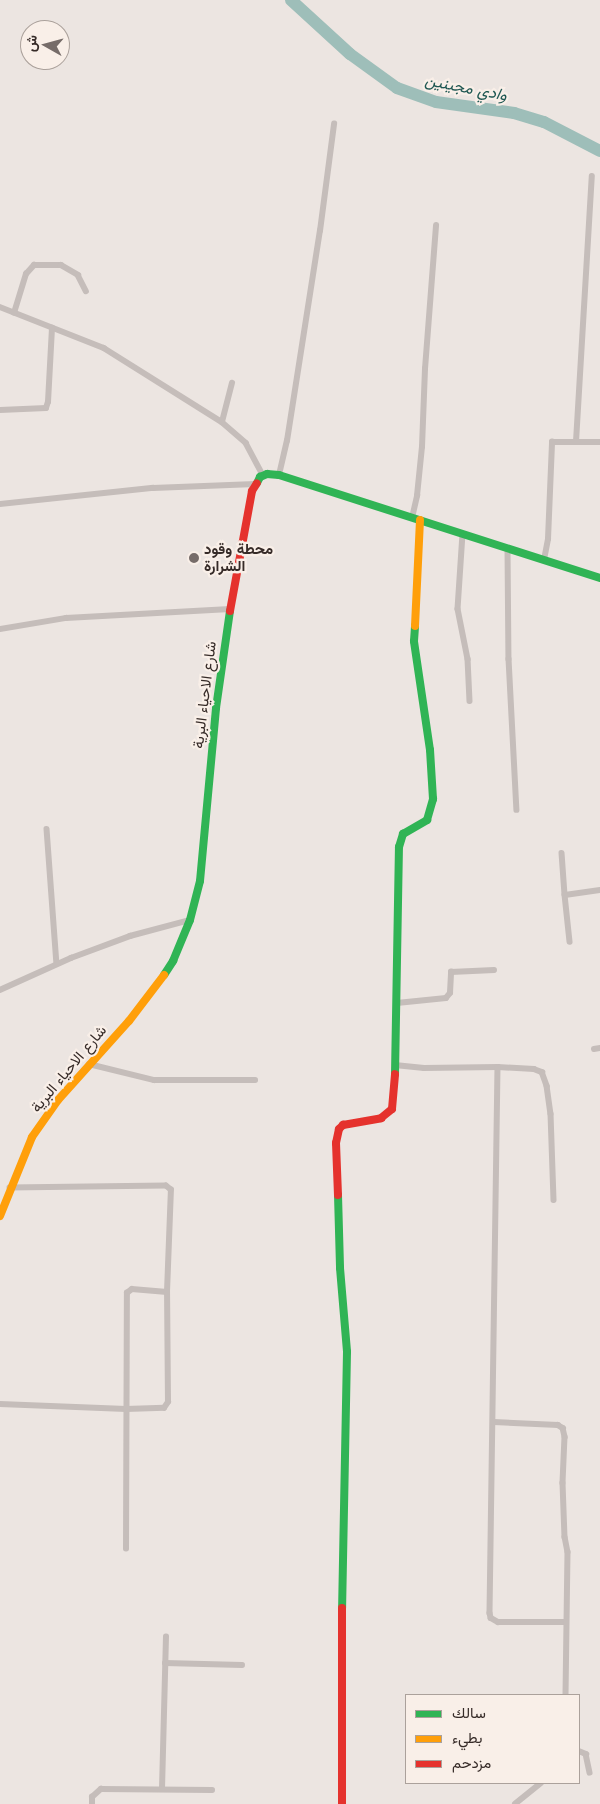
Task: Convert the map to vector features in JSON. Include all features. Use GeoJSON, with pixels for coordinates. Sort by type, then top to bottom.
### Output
{"type":"FeatureCollection","features":[{"type":"Feature","properties":{"kind":"street"},"geometry":{"type":"LineString","coordinates":[[279,475],[287,441],[320,231],[334,124]]}},
{"type":"Feature","properties":{"kind":"street"},"geometry":{"type":"LineString","coordinates":[[576,442],[592,176]]}},
{"type":"Feature","properties":{"kind":"street"},"geometry":{"type":"LineString","coordinates":[[342,1804],[341,1658],[347,1352],[340,1268],[336,1143],[339,1129],[343,1125],[381,1118],[392,1109],[397,1003],[399,847],[403,834],[427,820],[433,799],[430,750],[414,641],[417,496],[422,447],[425,368],[436,224]]}},
{"type":"Feature","properties":{"kind":"street"},"geometry":{"type":"LineString","coordinates":[[14,313],[26,274],[34,265],[61,265],[78,276],[86,291]]}},
{"type":"Feature","properties":{"kind":"street"},"geometry":{"type":"LineString","coordinates":[[0,307],[109,351],[222,422],[246,443],[263,475]]}},
{"type":"Feature","properties":{"kind":"street"},"geometry":{"type":"LineString","coordinates":[[0,410],[46,408],[48,402],[52,328]]}},
{"type":"Feature","properties":{"kind":"street"},"geometry":{"type":"LineString","coordinates":[[222,422],[232,383]]}},
{"type":"Feature","properties":{"kind":"street"},"geometry":{"type":"LineString","coordinates":[[544,560],[548,539],[552,442],[600,442]]}},
{"type":"Feature","properties":{"kind":"street"},"geometry":{"type":"LineString","coordinates":[[0,504],[153,488],[255,484],[263,475],[279,475],[600,578]]}},
{"type":"Feature","properties":{"kind":"street","name":"شارع الاحياء البرية"},"geometry":{"type":"LineString","coordinates":[[0,1216],[2,1200],[10,1188],[32,1137],[53,1106],[129,1021],[160,981],[173,961],[190,920],[200,881],[216,708],[230,610],[255,484]]}},
{"type":"Feature","properties":{"kind":"street"},"geometry":{"type":"LineString","coordinates":[[463,534],[458,609],[468,659],[470,701]]}},
{"type":"Feature","properties":{"kind":"street"},"geometry":{"type":"LineString","coordinates":[[508,549],[509,659],[517,810]]}},
{"type":"Feature","properties":{"kind":"street"},"geometry":{"type":"LineString","coordinates":[[0,629],[66,618],[230,610]]}},
{"type":"Feature","properties":{"kind":"street"},"geometry":{"type":"LineString","coordinates":[[47,829],[56,964]]}},
{"type":"Feature","properties":{"kind":"street"},"geometry":{"type":"LineString","coordinates":[[562,853],[570,942]]}},
{"type":"Feature","properties":{"kind":"street"},"geometry":{"type":"LineString","coordinates":[[565,895],[600,890]]}},
{"type":"Feature","properties":{"kind":"street"},"geometry":{"type":"LineString","coordinates":[[0,990],[56,964],[130,936],[190,920]]}},
{"type":"Feature","properties":{"kind":"street"},"geometry":{"type":"LineString","coordinates":[[397,1003],[442,1000],[449,996],[451,972],[494,970]]}},
{"type":"Feature","properties":{"kind":"street"},"geometry":{"type":"LineString","coordinates":[[89,1064],[154,1080],[255,1080]]}},
{"type":"Feature","properties":{"kind":"street"},"geometry":{"type":"LineString","coordinates":[[395,1065],[405,1067],[498,1067],[537,1070],[544,1076],[551,1114],[554,1200]]}},
{"type":"Feature","properties":{"kind":"street"},"geometry":{"type":"LineString","coordinates":[[498,1067],[491,1618],[498,1622],[566,1622]]}},
{"type":"Feature","properties":{"kind":"street"},"geometry":{"type":"LineString","coordinates":[[0,1404],[126,1409],[164,1408],[168,1402],[167,1292],[171,1190],[168,1187],[10,1188]]}},
{"type":"Feature","properties":{"kind":"street"},"geometry":{"type":"LineString","coordinates":[[126,1549],[127,1293],[132,1289],[167,1292]]}},
{"type":"Feature","properties":{"kind":"street"},"geometry":{"type":"LineString","coordinates":[[494,1422],[551,1424],[562,1428],[565,1437],[563,1484],[565,1537],[568,1552],[566,1694]]}},
{"type":"Feature","properties":{"kind":"street"},"geometry":{"type":"LineString","coordinates":[[162,1789],[166,1637]]}},
{"type":"Feature","properties":{"kind":"street"},"geometry":{"type":"LineString","coordinates":[[165,1663],[242,1665]]}},
{"type":"Feature","properties":{"kind":"street"},"geometry":{"type":"LineString","coordinates":[[580,1751],[586,1754],[590,1773]]}},
{"type":"Feature","properties":{"kind":"street"},"geometry":{"type":"LineString","coordinates":[[515,1804],[539,1784]]}},
{"type":"Feature","properties":{"kind":"street"},"geometry":{"type":"LineString","coordinates":[[92,1804],[92,1797],[101,1789],[212,1790]]}},
{"type":"Feature","properties":{"kind":"waterway","name":"وادي مجينين"},"geometry":{"type":"LineString","coordinates":[[291,0],[350,54],[397,88],[436,102],[514,113],[544,122],[600,151]]}},
{"type":"Feature","properties":{"kind":"traffic: fast"},"geometry":{"type":"LineString","coordinates":[[257,483],[260,477],[267,474],[279,475],[600,578]]}},
{"type":"Feature","properties":{"kind":"traffic: fast"},"geometry":{"type":"LineString","coordinates":[[164,975],[173,961],[190,920],[200,881],[216,708],[230,611]]}},
{"type":"Feature","properties":{"kind":"traffic: fast"},"geometry":{"type":"LineString","coordinates":[[395,1074],[399,847],[403,834],[427,820],[433,799],[430,750],[414,641],[415,626]]}},
{"type":"Feature","properties":{"kind":"traffic: fast"},"geometry":{"type":"LineString","coordinates":[[338,1195],[340,1268],[347,1352],[342,1608]]}},
{"type":"Feature","properties":{"kind":"traffic: slow"},"geometry":{"type":"LineString","coordinates":[[415,626],[420,520]]}},
{"type":"Feature","properties":{"kind":"traffic: slow"},"geometry":{"type":"LineString","coordinates":[[0,1216],[32,1137],[58,1100],[129,1021],[164,975]]}},
{"type":"Feature","properties":{"kind":"traffic: jam"},"geometry":{"type":"LineString","coordinates":[[230,611],[252,491],[257,483]]}},
{"type":"Feature","properties":{"kind":"traffic: jam"},"geometry":{"type":"LineString","coordinates":[[338,1195],[336,1143],[339,1129],[343,1125],[381,1118],[392,1109],[395,1074]]}},
{"type":"Feature","properties":{"kind":"traffic: jam"},"geometry":{"type":"LineString","coordinates":[[342,1608],[342,1804]]}},
{"type":"Feature","properties":{"kind":"place","name":"محطة وقود الشرارة"},"geometry":{"type":"Point","coordinates":[194,558]}}]}
